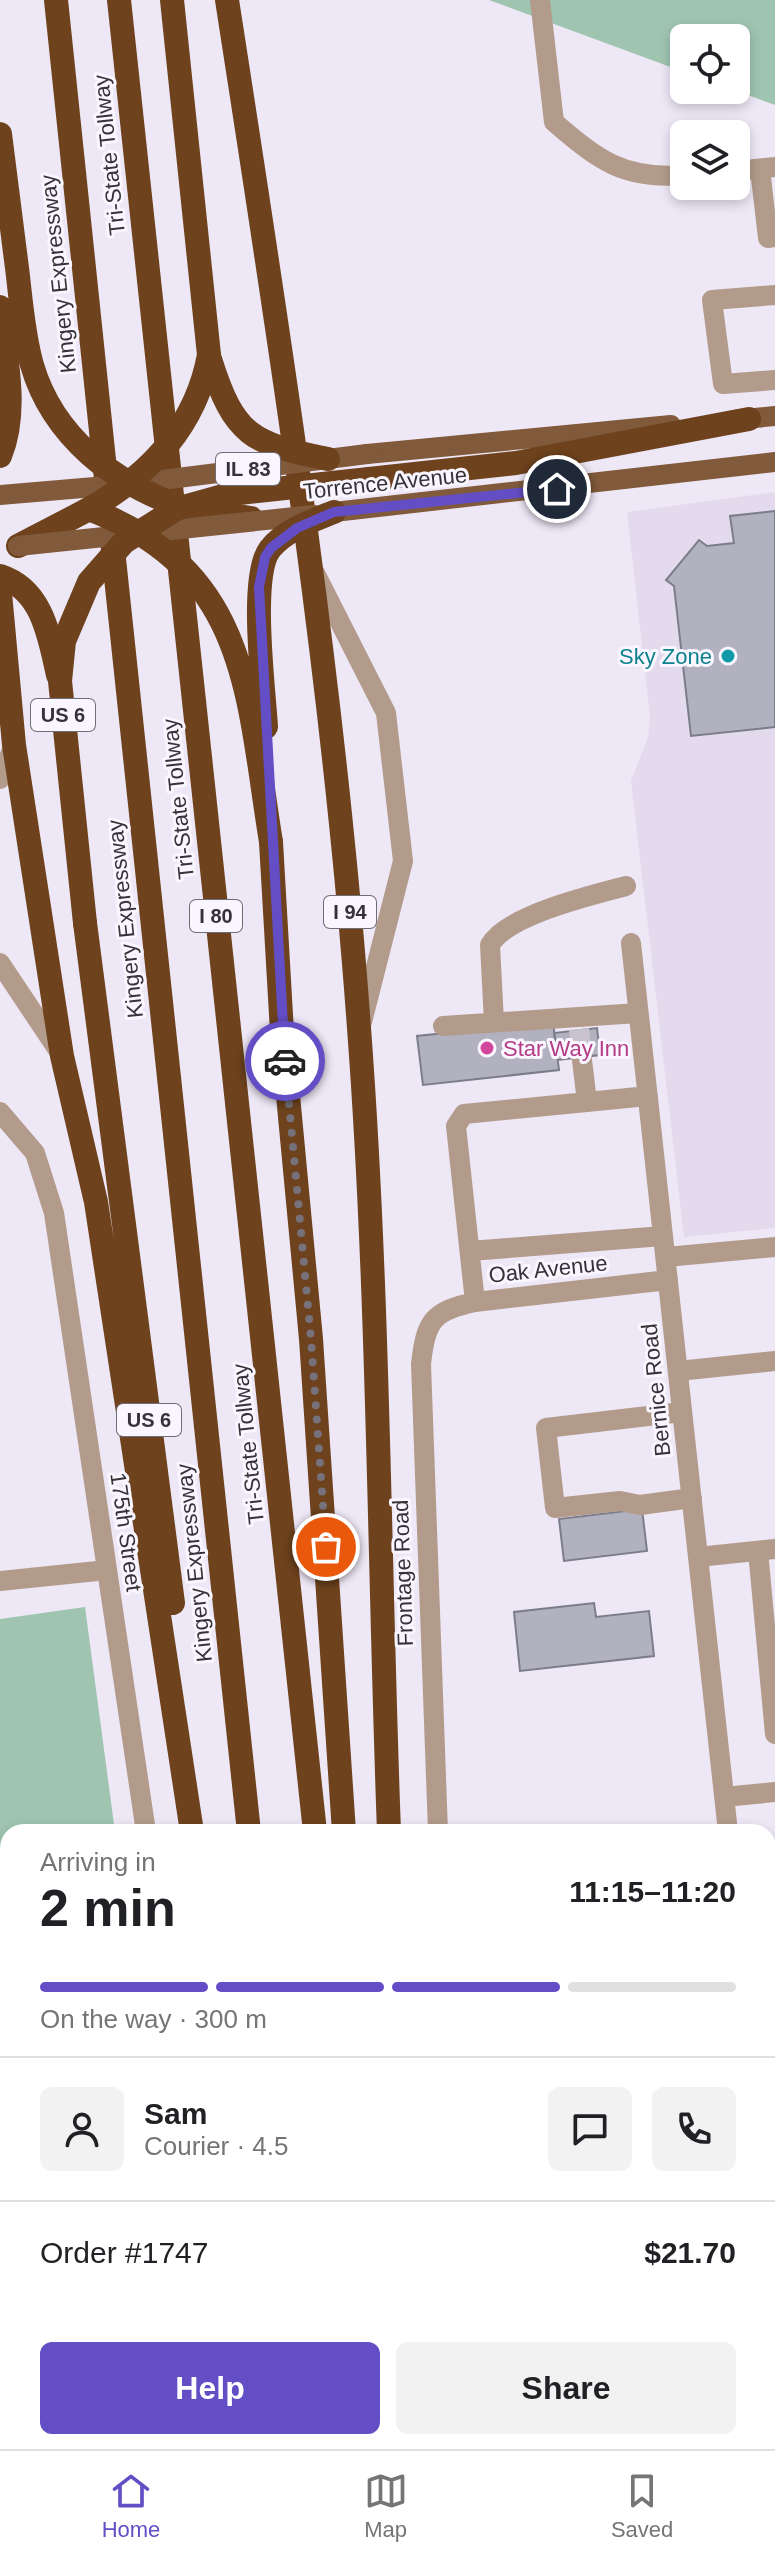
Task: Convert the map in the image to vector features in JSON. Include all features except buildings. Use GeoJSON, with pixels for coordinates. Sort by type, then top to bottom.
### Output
{"type":"FeatureCollection","features":[{"type":"Feature","properties":{"kind":"highway","name":"Kingery Expressway"},"geometry":{"type":"LineString","coordinates":[[56,0],[248,1824]]}},
{"type":"Feature","properties":{"kind":"highway","name":"Tri-State Tollway"},"geometry":{"type":"LineString","coordinates":[[119,0],[314,1824]]}},
{"type":"Feature","properties":{"kind":"highway"},"geometry":{"type":"LineString","coordinates":[[172,0],[209,355],[233,415],[250,434],[285,451],[328,459]]}},
{"type":"Feature","properties":{"kind":"highway","name":"I 94"},"geometry":{"type":"LineString","coordinates":[[227,0],[314,570],[343,830],[360,1030],[372,1236],[389,1824]]}},
{"type":"Feature","properties":{"kind":"highway"},"geometry":{"type":"LineString","coordinates":[[0,134],[24,324],[37,378],[74,439],[101,465],[130,484],[182,507],[275,520]]}},
{"type":"Feature","properties":{"kind":"highway"},"geometry":{"type":"LineString","coordinates":[[0,307],[10,403],[10,427],[0,456]]}},
{"type":"Feature","properties":{"kind":"highway"},"geometry":{"type":"LineString","coordinates":[[9,547],[89,509],[130,484],[191,414],[202,388],[209,355]]}},
{"type":"Feature","properties":{"kind":"highway","name":"US 6"},"geometry":{"type":"LineString","coordinates":[[201,1824],[85,923],[60,681],[64,641],[81,595],[106,560],[137,531],[182,507],[230,494],[516,463],[749,419]]}},
{"type":"Feature","properties":{"kind":"highway"},"geometry":{"type":"LineString","coordinates":[[7,494],[89,509],[137,531],[192,576],[229,633],[243,670],[271,842]]}},
{"type":"Feature","properties":{"kind":"highway"},"geometry":{"type":"LineString","coordinates":[[334,512],[278,541],[265,557],[261,570],[282,1032],[311,1339],[343,1824]]}},
{"type":"Feature","properties":{"kind":"highway"},"geometry":{"type":"LineString","coordinates":[[0,576],[21,586],[39,608],[60,681]]}},
{"type":"Feature","properties":{"kind":"highway"},"geometry":{"type":"LineString","coordinates":[[0,593],[14,745],[62,1056],[96,1202],[191,1824]]}},
{"type":"Feature","properties":{"kind":"main road","name":"Torrence Avenue"},"geometry":{"type":"LineString","coordinates":[[7,494],[130,484],[367,454],[586,431],[775,416]]}},
{"type":"Feature","properties":{"kind":"main road","name":"Torrence Avenue"},"geometry":{"type":"LineString","coordinates":[[9,547],[137,531],[275,520],[775,462]]}},
{"type":"Feature","properties":{"kind":"street"},"geometry":{"type":"LineString","coordinates":[[540,0],[554,122],[599,160],[655,178],[670,176]]}},
{"type":"Feature","properties":{"kind":"street"},"geometry":{"type":"LineString","coordinates":[[767,168],[768,238],[775,237]]}},
{"type":"Feature","properties":{"kind":"street"},"geometry":{"type":"LineString","coordinates":[[775,295],[712,300],[723,384],[775,380]]}},
{"type":"Feature","properties":{"kind":"street"},"geometry":{"type":"LineString","coordinates":[[314,570],[386,713],[403,861],[360,1030]]}},
{"type":"Feature","properties":{"kind":"street"},"geometry":{"type":"LineString","coordinates":[[0,779],[14,745]]}},
{"type":"Feature","properties":{"kind":"street"},"geometry":{"type":"LineString","coordinates":[[494,1022],[490,945],[496,934],[562,902],[626,886]]}},
{"type":"Feature","properties":{"kind":"street","name":"Bernice Road"},"geometry":{"type":"LineString","coordinates":[[631,943],[727,1824]]}},
{"type":"Feature","properties":{"kind":"street"},"geometry":{"type":"LineString","coordinates":[[0,963],[62,1056]]}},
{"type":"Feature","properties":{"kind":"street"},"geometry":{"type":"LineString","coordinates":[[443,1026],[494,1022],[578,1023],[638,1013]]}},
{"type":"Feature","properties":{"kind":"street"},"geometry":{"type":"LineString","coordinates":[[582,1060],[587,1102]]}},
{"type":"Feature","properties":{"kind":"street"},"geometry":{"type":"LineString","coordinates":[[475,1302],[456,1126],[464,1114],[648,1096]]}},
{"type":"Feature","properties":{"kind":"street","name":"175th Street"},"geometry":{"type":"LineString","coordinates":[[0,1112],[35,1153],[54,1213],[145,1824]]}},
{"type":"Feature","properties":{"kind":"street"},"geometry":{"type":"LineString","coordinates":[[470,1251],[663,1236]]}},
{"type":"Feature","properties":{"kind":"street"},"geometry":{"type":"LineString","coordinates":[[666,1257],[775,1247]]}},
{"type":"Feature","properties":{"kind":"street","name":"Oak Avenue"},"geometry":{"type":"LineString","coordinates":[[436,1317],[455,1306],[475,1302],[668,1280]]}},
{"type":"Feature","properties":{"kind":"street","name":"Frontage Road"},"geometry":{"type":"LineString","coordinates":[[436,1317],[425,1334],[421,1364],[438,1824]]}},
{"type":"Feature","properties":{"kind":"street"},"geometry":{"type":"LineString","coordinates":[[678,1371],[775,1361]]}},
{"type":"Feature","properties":{"kind":"street"},"geometry":{"type":"LineString","coordinates":[[682,1412],[546,1428],[555,1508],[620,1501],[640,1505],[692,1498]]}},
{"type":"Feature","properties":{"kind":"street"},"geometry":{"type":"LineString","coordinates":[[698,1557],[766,1550],[775,1734]]}},
{"type":"Feature","properties":{"kind":"street"},"geometry":{"type":"LineString","coordinates":[[0,1581],[107,1570]]}},
{"type":"Feature","properties":{"kind":"street"},"geometry":{"type":"LineString","coordinates":[[724,1797],[775,1792]]}},
{"type":"Feature","properties":{"kind":"shaded area"},"geometry":{"type":"Polygon","coordinates":[[[775,492],[775,1228],[684,1237],[631,781],[648,737],[650,716],[627,512],[775,492]]]}},
{"type":"Feature","properties":{"kind":"green space"},"geometry":{"type":"Polygon","coordinates":[[[489,0],[775,0],[775,105],[750,96],[750,24],[670,24],[670,67],[489,0]]]}},
{"type":"Feature","properties":{"kind":"green space"},"geometry":{"type":"Polygon","coordinates":[[[85,1607],[114,1824],[0,1824],[0,1619],[85,1607]]]}},
{"type":"Feature","properties":{"kind":"tunnel"},"geometry":{"type":"LineString","coordinates":[[579,1029],[582,1060]]}},
{"type":"Feature","properties":{"kind":"way so far"},"geometry":{"type":"LineString","coordinates":[[285,1061],[299,1194],[326,1547]]}},
{"type":"Feature","properties":{"kind":"place","name":"Sky Zone"},"geometry":{"type":"Point","coordinates":[728,656]}},
{"type":"Feature","properties":{"kind":"place","name":"Star Way Inn"},"geometry":{"type":"Point","coordinates":[487,1048]}},
{"type":"Feature","properties":{"kind":"route"},"geometry":{"type":"LineString","coordinates":[[285,1061],[259,587],[265,557],[278,541],[297,528],[334,512],[557,489]]}}]}
